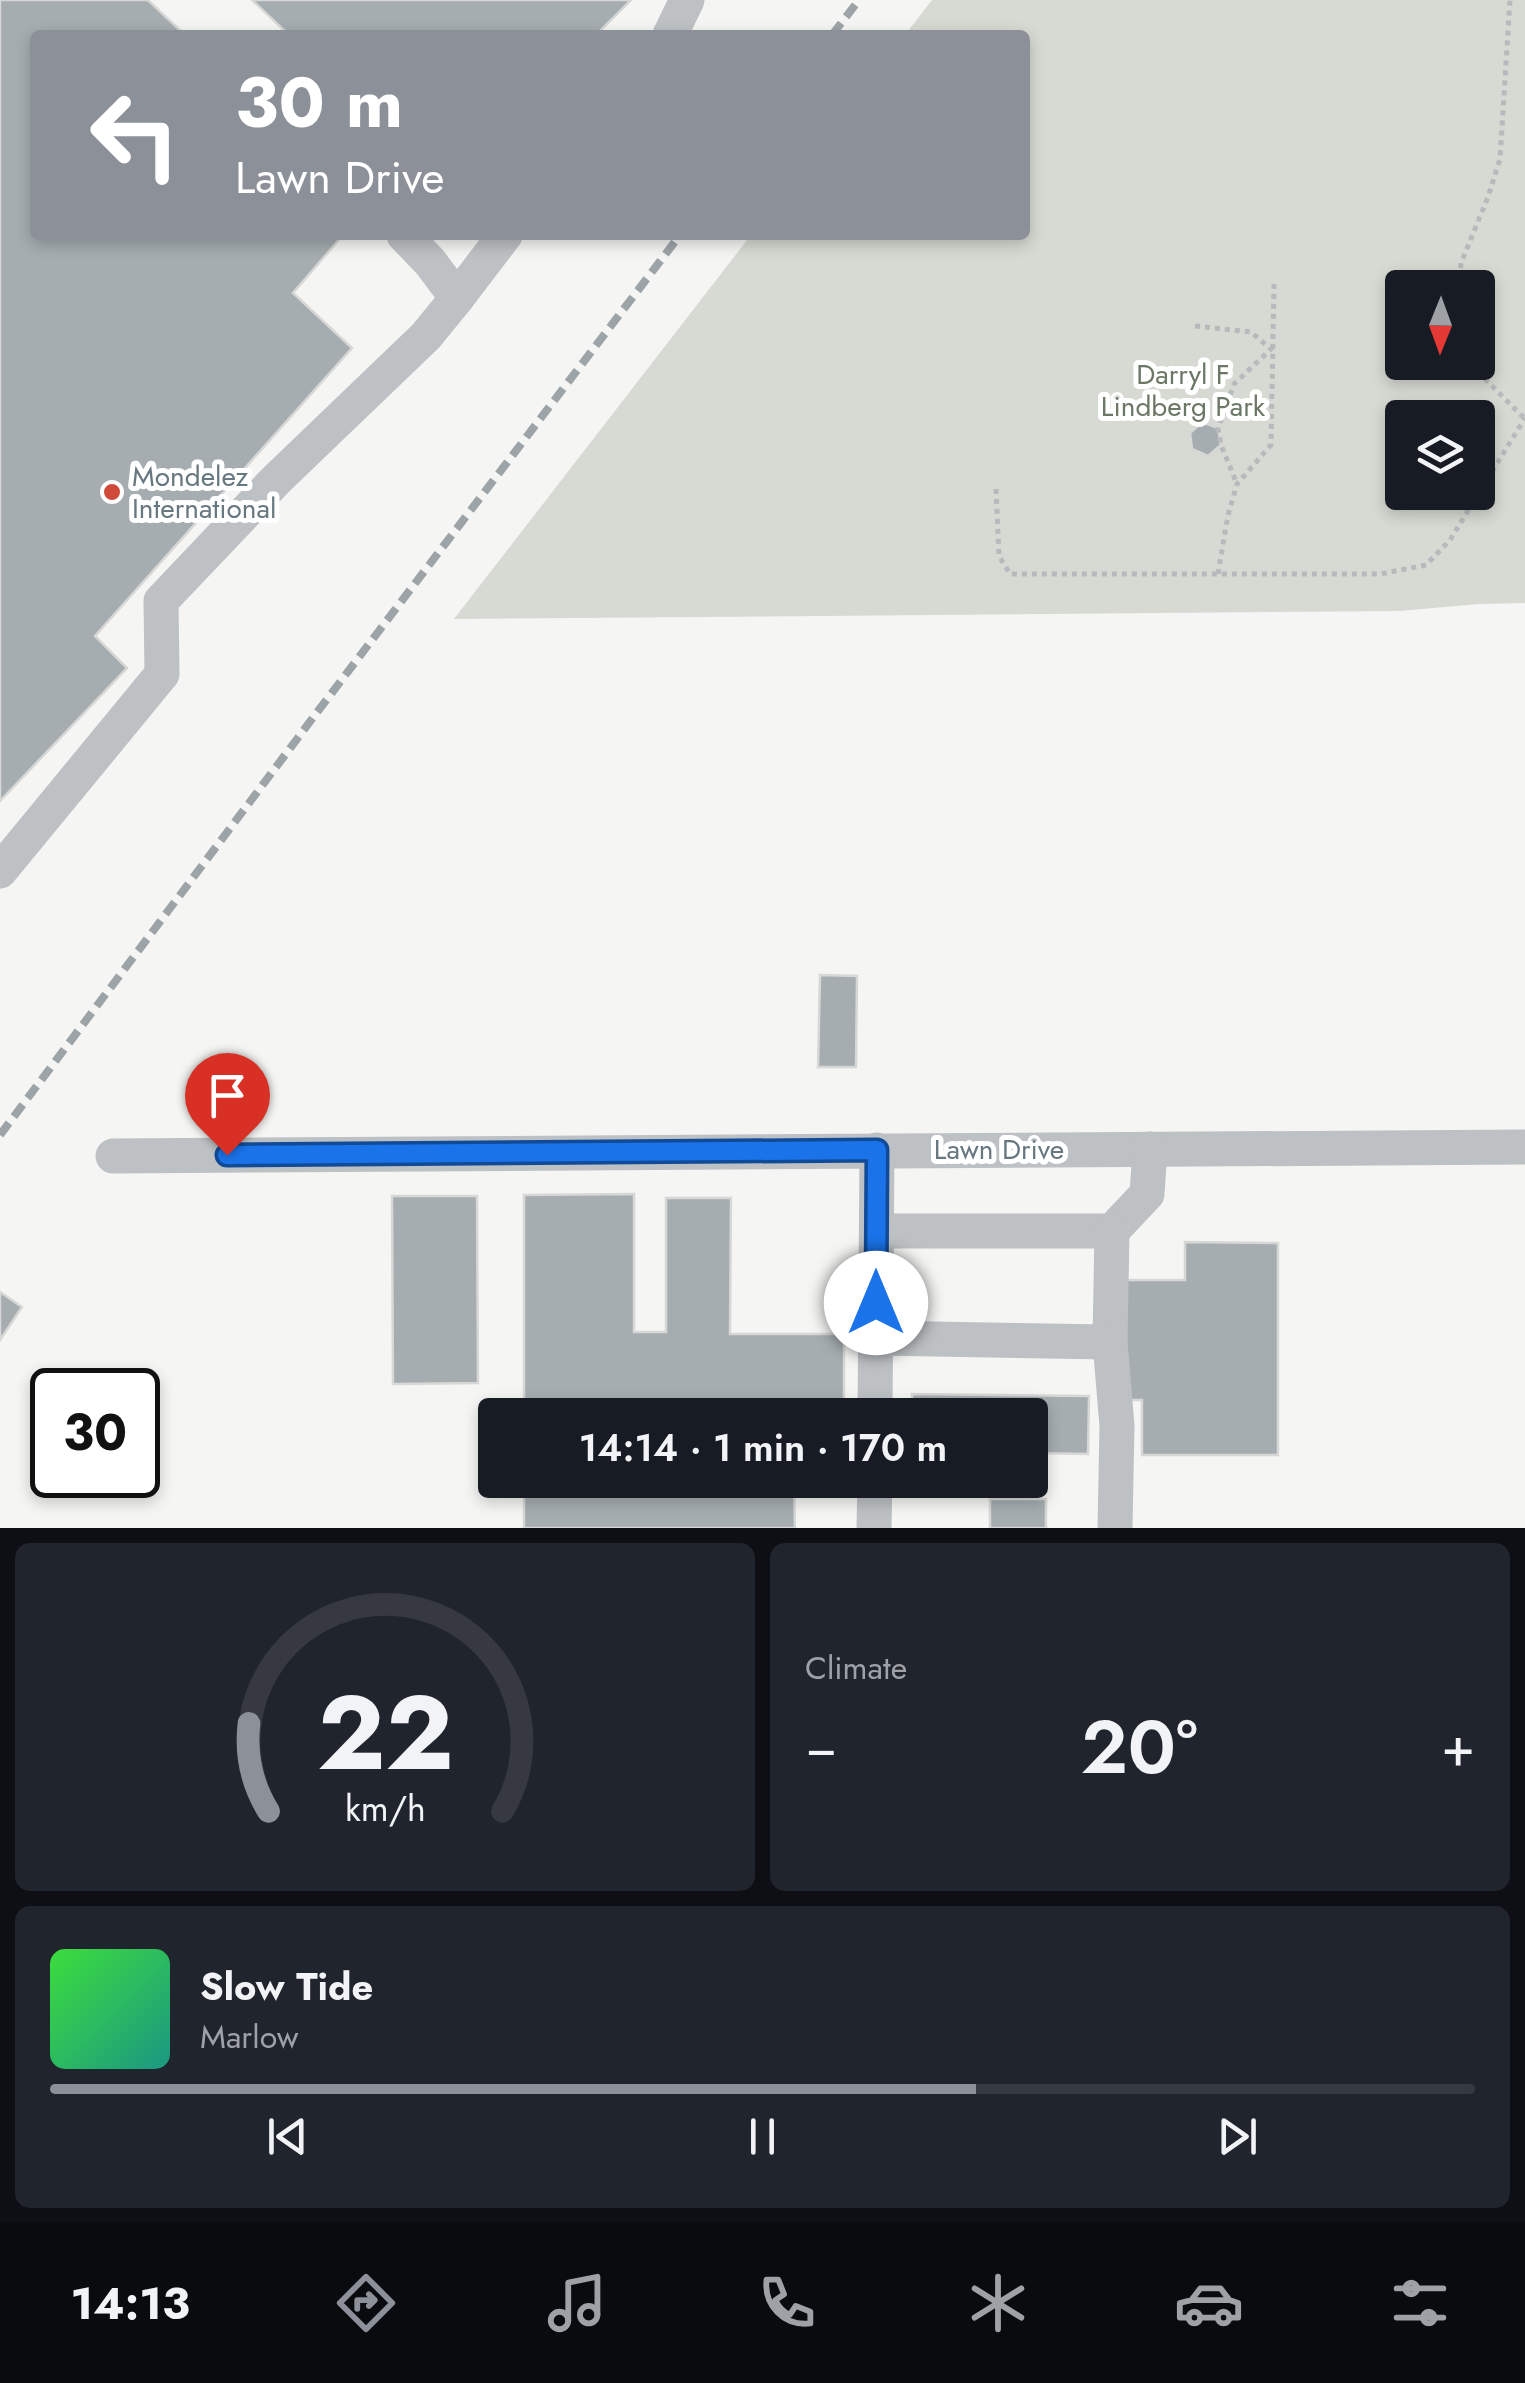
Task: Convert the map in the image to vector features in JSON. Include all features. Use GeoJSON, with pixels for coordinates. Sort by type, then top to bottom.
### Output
{"type":"FeatureCollection","features":[{"type":"Feature","properties":{"kind":"street"},"geometry":{"type":"LineString","coordinates":[[672,30],[686,0]]}},
{"type":"Feature","properties":{"kind":"street"},"geometry":{"type":"LineString","coordinates":[[409,240],[458,298]]}},
{"type":"Feature","properties":{"kind":"street"},"geometry":{"type":"LineString","coordinates":[[0,872],[162,674],[160,601],[276,480],[426,336],[501,240]]}},
{"type":"Feature","properties":{"kind":"street","name":"Lawn Drive"},"geometry":{"type":"LineString","coordinates":[[113,1156],[1525,1148]]}},
{"type":"Feature","properties":{"kind":"street"},"geometry":{"type":"LineString","coordinates":[[1115,1528],[1116,1426],[1110,1342],[1112,1231],[1148,1194],[1150,1149]]}},
{"type":"Feature","properties":{"kind":"street"},"geometry":{"type":"LineString","coordinates":[[875,1398],[877,1150]]}},
{"type":"Feature","properties":{"kind":"street"},"geometry":{"type":"LineString","coordinates":[[876,1231],[1112,1231]]}},
{"type":"Feature","properties":{"kind":"street"},"geometry":{"type":"LineString","coordinates":[[876,1338],[1110,1342]]}},
{"type":"Feature","properties":{"kind":"street"},"geometry":{"type":"LineString","coordinates":[[874,1528],[875,1498]]}},
{"type":"Feature","properties":{"kind":"path"},"geometry":{"type":"LineString","coordinates":[[1460,270],[1500,159],[1510,0]]}},
{"type":"Feature","properties":{"kind":"path"},"geometry":{"type":"LineString","coordinates":[[1218,574],[1228,515],[1238,484],[1271,445],[1274,284]]}},
{"type":"Feature","properties":{"kind":"path"},"geometry":{"type":"LineString","coordinates":[[1195,326],[1251,332],[1271,349]]}},
{"type":"Feature","properties":{"kind":"path"},"geometry":{"type":"LineString","coordinates":[[1238,484],[1218,428],[1234,384],[1271,349]]}},
{"type":"Feature","properties":{"kind":"path"},"geometry":{"type":"LineString","coordinates":[[996,489],[999,556],[1010,574],[1380,574],[1426,564],[1450,540],[1524,418],[1486,380]]}},
{"type":"Feature","properties":{"kind":"green space","name":"Darryl F Lindberg Park"},"geometry":{"type":"Polygon","coordinates":[[[932,0],[1525,0],[1525,603],[1399,611],[454,619],[747,240],[1030,240],[1030,30],[909,30],[932,0]]]}},
{"type":"Feature","properties":{"kind":"building","name":"Mondelez International"},"geometry":{"type":"Polygon","coordinates":[[[0,0],[148,0],[180,30],[30,30],[30,240],[339,240],[293,293],[352,348],[95,636],[127,668],[0,801],[0,0]]]}},
{"type":"Feature","properties":{"kind":"building"},"geometry":{"type":"Polygon","coordinates":[[[252,0],[631,0],[601,30],[284,30],[252,0]]]}},
{"type":"Feature","properties":{"kind":"building"},"geometry":{"type":"Polygon","coordinates":[[[1202,422],[1218,428],[1221,445],[1208,456],[1192,449],[1190,433],[1202,422]]]}},
{"type":"Feature","properties":{"kind":"building"},"geometry":{"type":"Polygon","coordinates":[[[820,975],[857,976],[856,1067],[818,1067],[820,975]]]}},
{"type":"Feature","properties":{"kind":"building"},"geometry":{"type":"Polygon","coordinates":[[[634,1194],[634,1332],[666,1332],[666,1198],[731,1198],[730,1334],[844,1334],[844,1398],[524,1398],[524,1195],[634,1194]]]}},
{"type":"Feature","properties":{"kind":"building"},"geometry":{"type":"Polygon","coordinates":[[[392,1196],[477,1196],[478,1383],[393,1384],[392,1196]]]}},
{"type":"Feature","properties":{"kind":"building"},"geometry":{"type":"Polygon","coordinates":[[[1185,1242],[1278,1243],[1278,1455],[1142,1455],[1142,1400],[1124,1400],[1124,1280],[1185,1280],[1185,1242]]]}},
{"type":"Feature","properties":{"kind":"building"},"geometry":{"type":"Polygon","coordinates":[[[0,1292],[22,1307],[0,1340],[0,1292]]]}},
{"type":"Feature","properties":{"kind":"building"},"geometry":{"type":"Polygon","coordinates":[[[912,1394],[1089,1396],[1088,1454],[1048,1453],[1048,1398],[912,1398],[912,1394]]]}},
{"type":"Feature","properties":{"kind":"building"},"geometry":{"type":"Polygon","coordinates":[[[524,1498],[794,1498],[795,1528],[524,1528],[524,1498]]]}},
{"type":"Feature","properties":{"kind":"building"},"geometry":{"type":"Polygon","coordinates":[[[990,1499],[1046,1499],[1046,1528],[990,1528],[990,1499]]]}},
{"type":"Feature","properties":{"kind":"railway"},"geometry":{"type":"LineString","coordinates":[[836,30],[859,0]]}},
{"type":"Feature","properties":{"kind":"railway"},"geometry":{"type":"LineString","coordinates":[[0,1135],[676,240]]}},
{"type":"Feature","properties":{"kind":"place","name":"Mondelez International"},"geometry":{"type":"Point","coordinates":[112,492]}},
{"type":"Feature","properties":{"kind":"route"},"geometry":{"type":"LineString","coordinates":[[227,1155],[877,1150],[876,1303]]}}]}
